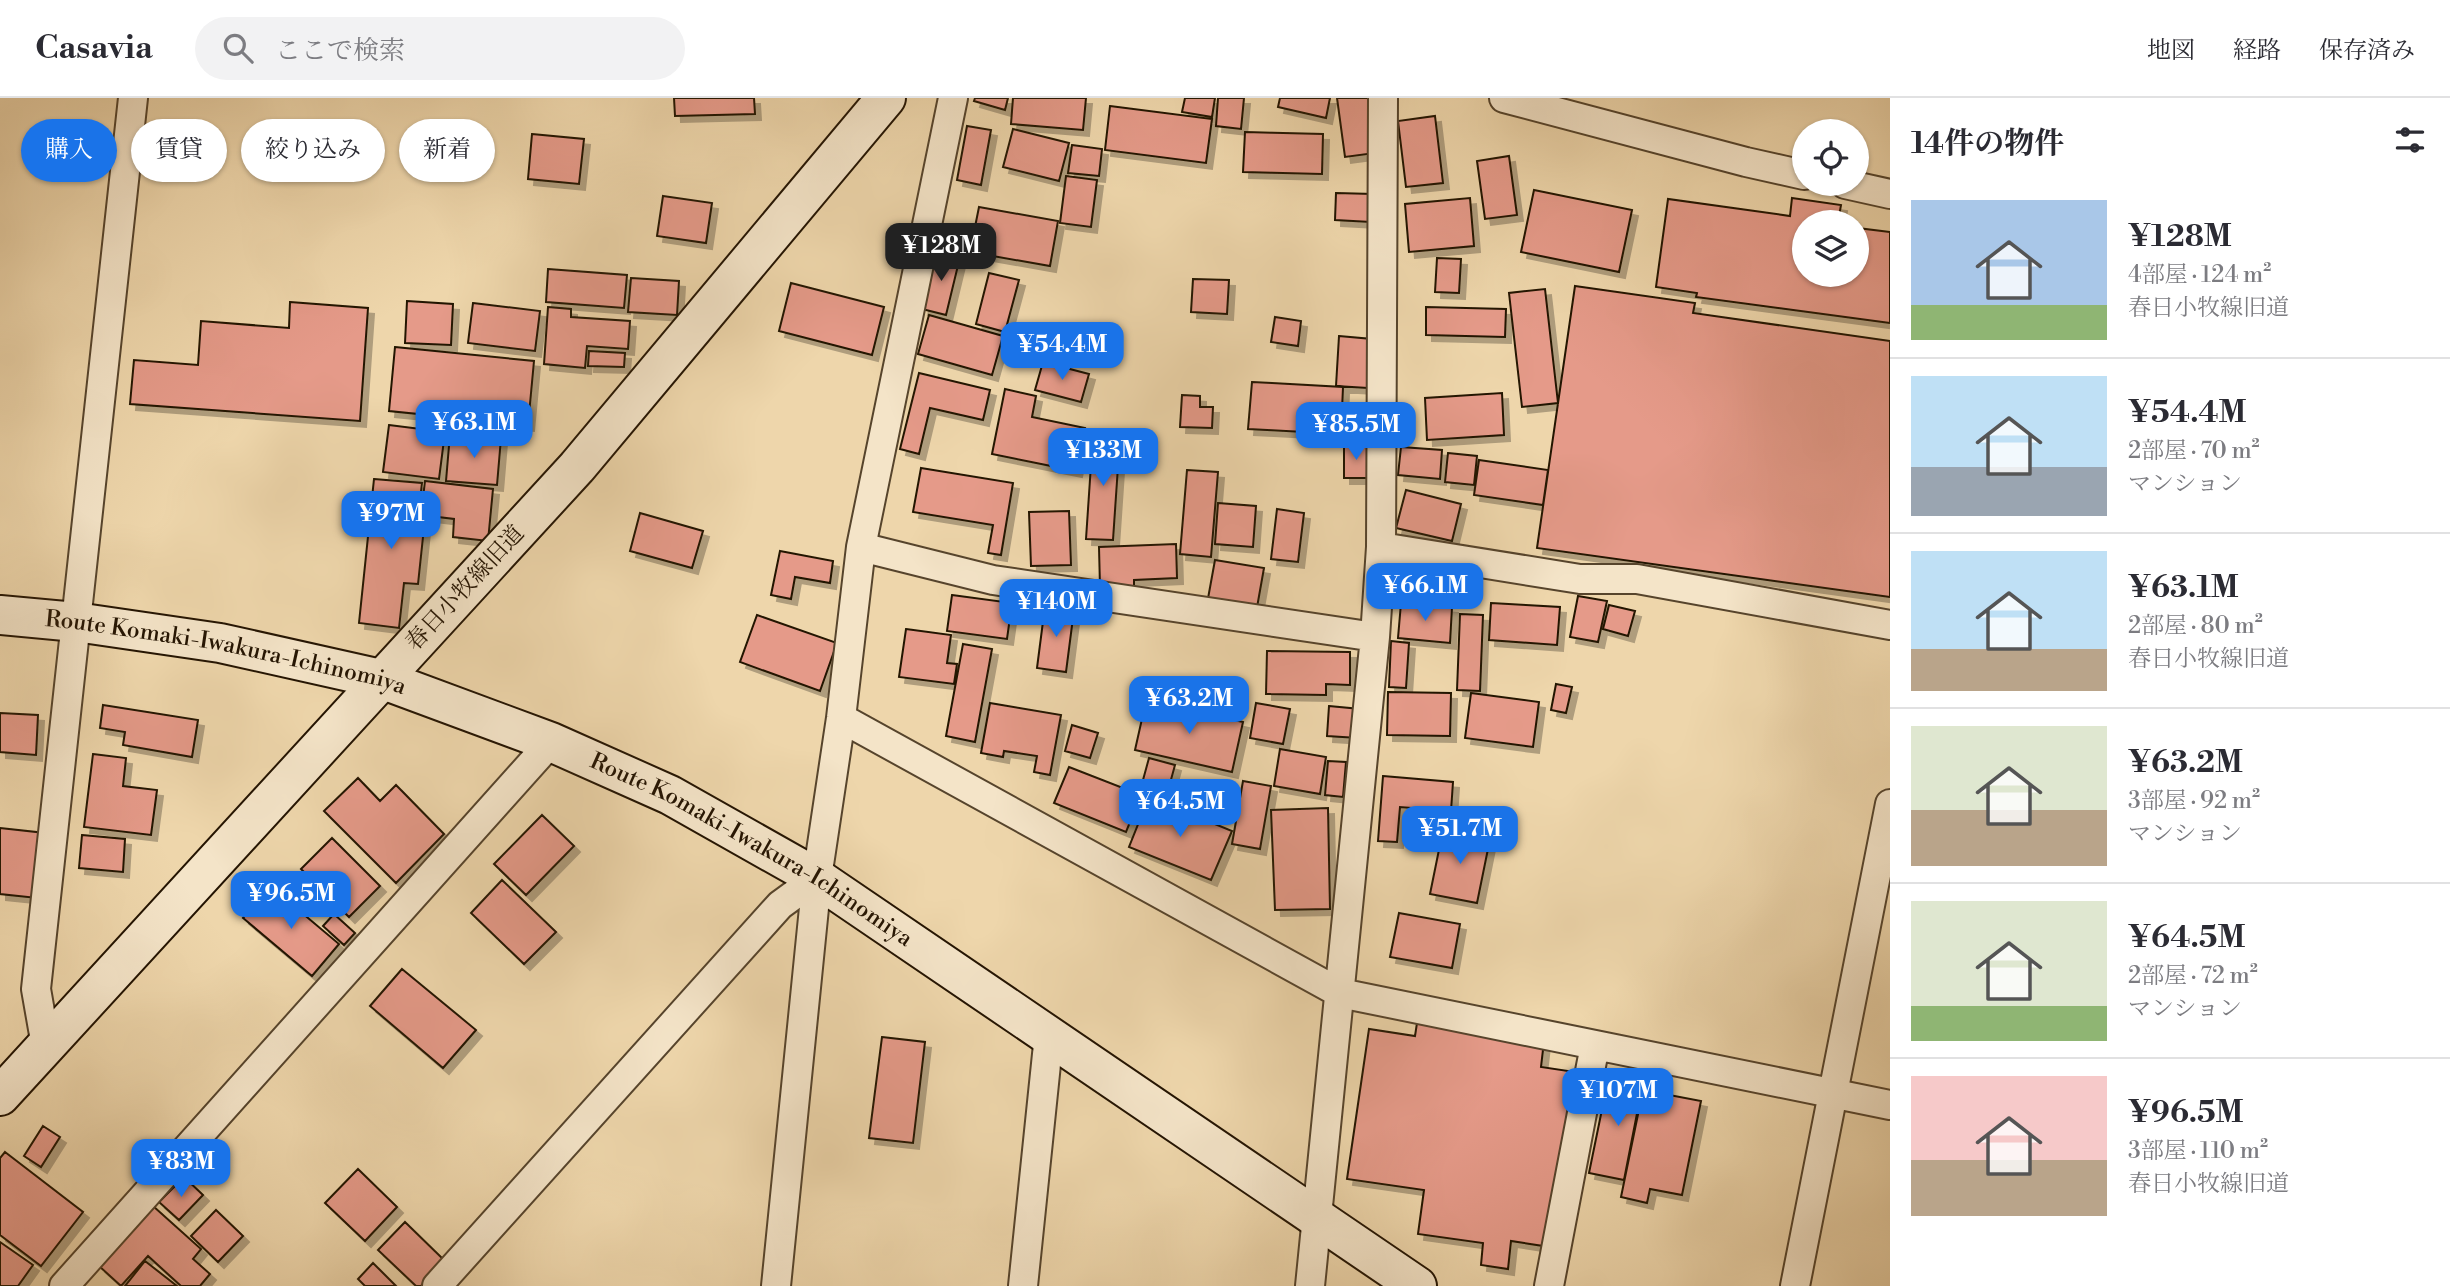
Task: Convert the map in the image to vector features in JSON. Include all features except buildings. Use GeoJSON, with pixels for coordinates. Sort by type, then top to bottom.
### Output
{"type":"FeatureCollection","features":[{"type":"Feature","properties":{"kind":"main road","name":"春日小牧線旧道"},"geometry":{"type":"LineString","coordinates":[[0,1096],[577,467],[886,98]]}},
{"type":"Feature","properties":{"kind":"main road","name":"Route Komaki-Iwakura-Ichinomiya"},"geometry":{"type":"LineString","coordinates":[[0,615],[76,622],[220,643],[381,679],[551,741],[670,794],[817,878],[1417,1286]]}},
{"type":"Feature","properties":{"kind":"street"},"geometry":{"type":"LineString","coordinates":[[46,1046],[36,989],[133,98]]}},
{"type":"Feature","properties":{"kind":"street"},"geometry":{"type":"LineString","coordinates":[[776,1286],[817,878],[841,718],[861,547],[953,98]]}},
{"type":"Feature","properties":{"kind":"street"},"geometry":{"type":"LineString","coordinates":[[1310,1286],[1375,636],[1381,547],[1383,98]]}},
{"type":"Feature","properties":{"kind":"street"},"geometry":{"type":"LineString","coordinates":[[1511,99],[1792,172]]}},
{"type":"Feature","properties":{"kind":"street"},"geometry":{"type":"LineString","coordinates":[[1869,189],[1890,194]]}},
{"type":"Feature","properties":{"kind":"street"},"geometry":{"type":"LineString","coordinates":[[861,547],[993,580],[1375,636]]}},
{"type":"Feature","properties":{"kind":"street"},"geometry":{"type":"LineString","coordinates":[[1381,547],[1580,579],[1637,579],[1890,625]]}},
{"type":"Feature","properties":{"kind":"street"},"geometry":{"type":"LineString","coordinates":[[841,718],[1340,993],[1890,1105]]}},
{"type":"Feature","properties":{"kind":"street"},"geometry":{"type":"LineString","coordinates":[[64,1286],[551,741]]}},
{"type":"Feature","properties":{"kind":"street"},"geometry":{"type":"LineString","coordinates":[[1795,1286],[1890,804]]}},
{"type":"Feature","properties":{"kind":"street"},"geometry":{"type":"LineString","coordinates":[[437,1286],[780,905],[817,878]]}},
{"type":"Feature","properties":{"kind":"street"},"geometry":{"type":"LineString","coordinates":[[1023,1286],[1049,1035]]}},
{"type":"Feature","properties":{"kind":"street"},"geometry":{"type":"LineString","coordinates":[[1549,1286],[1595,1045]]}}]}
